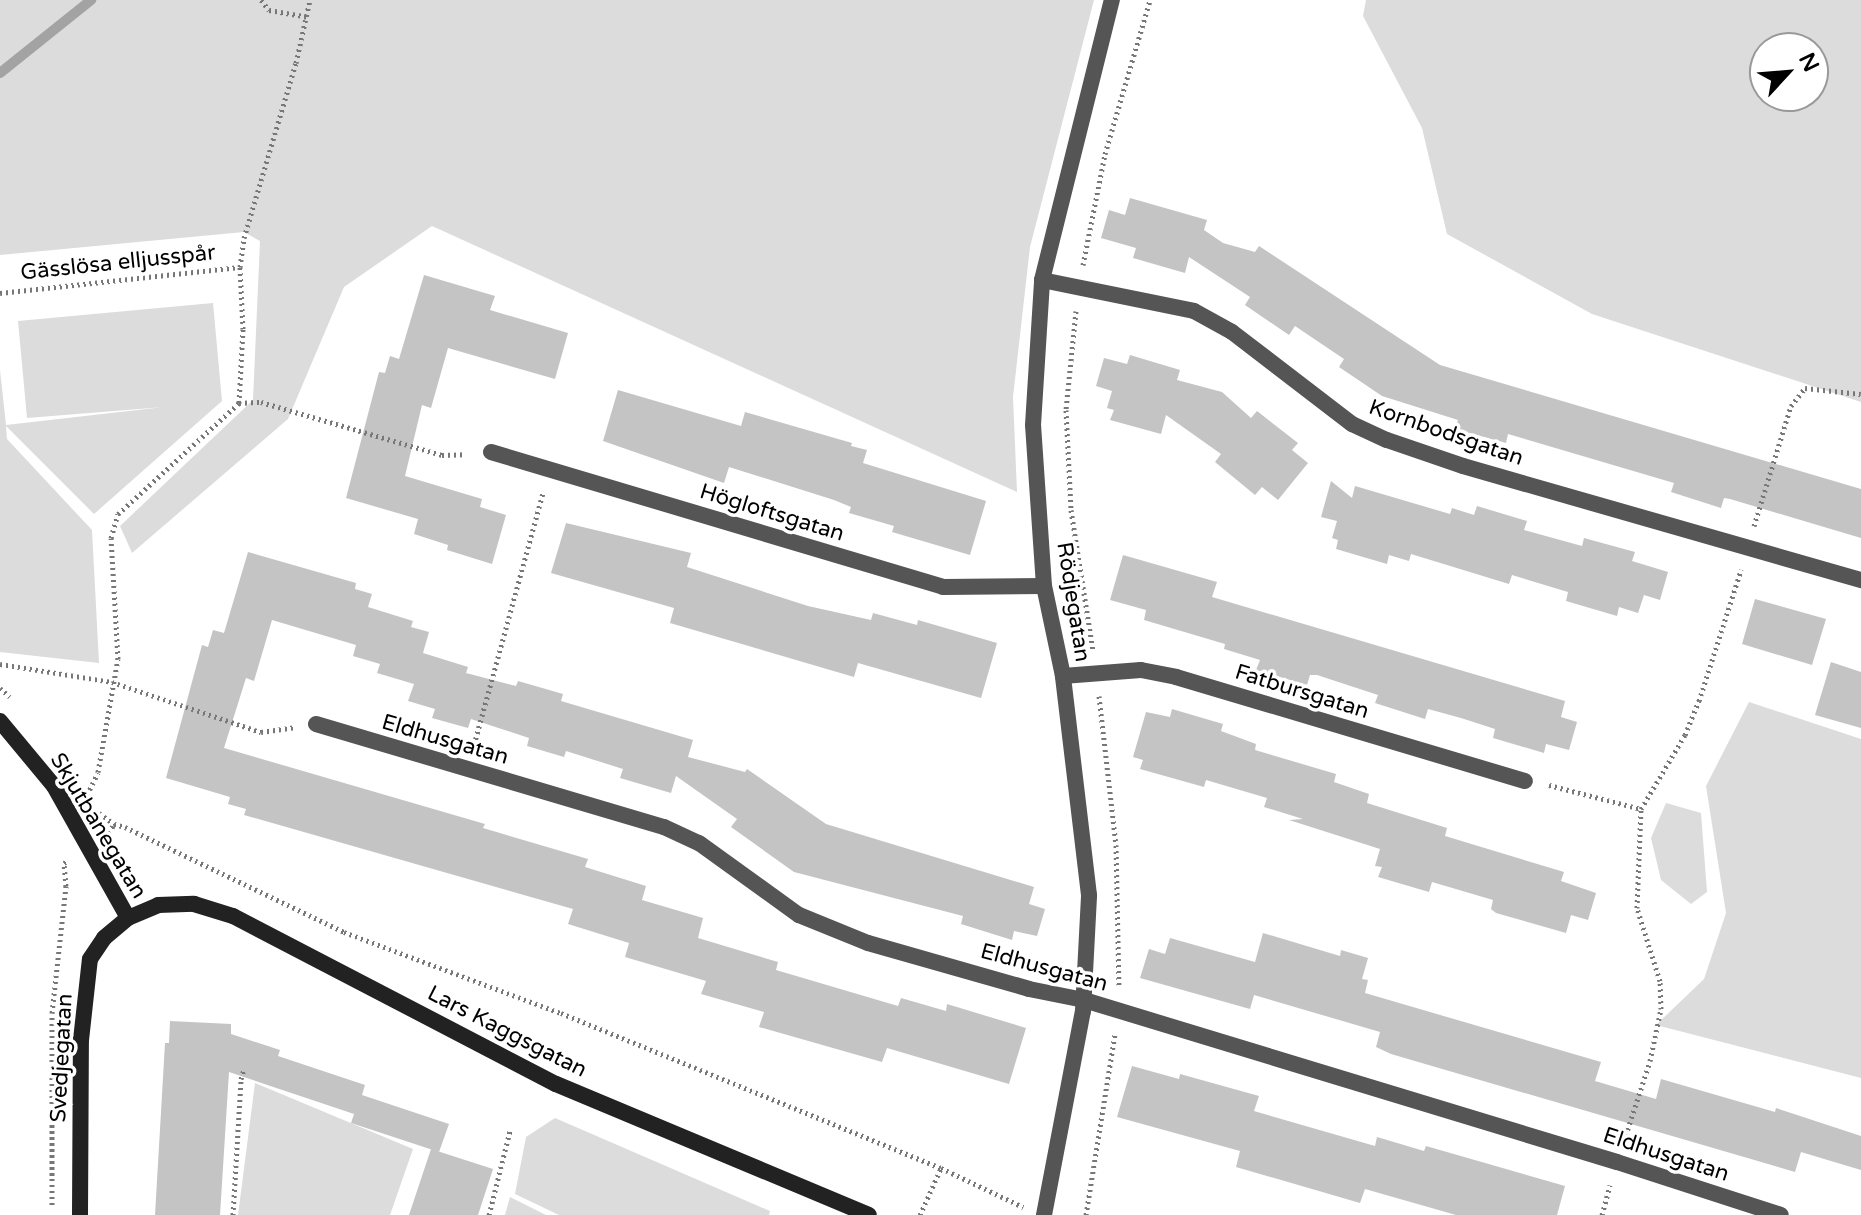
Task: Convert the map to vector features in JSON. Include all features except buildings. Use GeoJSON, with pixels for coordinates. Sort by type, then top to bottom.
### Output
{"type":"FeatureCollection","features":[{"type":"Feature","properties":{"kind":"street","name":"Rödjegatan"},"geometry":{"type":"LineString","coordinates":[[1044,1215],[1084,1000],[1089,895],[1063,676],[1044,586],[1033,425],[1042,280],[1112,0]]}},
{"type":"Feature","properties":{"kind":"street","name":"Kornbodsgatan"},"geometry":{"type":"LineString","coordinates":[[1042,280],[1194,311],[1258,350],[1315,398],[1352,424],[1387,440],[1463,466],[1861,580]]}},
{"type":"Feature","properties":{"kind":"street","name":"Högloftsgatan"},"geometry":{"type":"LineString","coordinates":[[491,452],[943,587],[1044,586]]}},
{"type":"Feature","properties":{"kind":"street","name":"Fatbursgatan"},"geometry":{"type":"LineString","coordinates":[[1063,676],[1096,671],[1141,670],[1176,677],[1525,781]]}},
{"type":"Feature","properties":{"kind":"street","name":"Skjutbanegatan"},"geometry":{"type":"LineString","coordinates":[[0,721],[54,786],[128,918]]}},
{"type":"Feature","properties":{"kind":"street","name":"Eldhusgatan"},"geometry":{"type":"LineString","coordinates":[[316,724],[664,827],[699,843],[799,915],[868,943],[1029,989],[1084,1000],[1781,1215]]}},
{"type":"Feature","properties":{"kind":"street","name":"Lars Kaggsgatan"},"geometry":{"type":"LineString","coordinates":[[128,918],[158,905],[194,904],[233,916],[556,1084],[869,1215]]}},
{"type":"Feature","properties":{"kind":"street","name":"Svedjegatan"},"geometry":{"type":"LineString","coordinates":[[80,1215],[81,1040],[90,959],[104,938],[128,918]]}},
{"type":"Feature","properties":{"kind":"path"},"geometry":{"type":"LineString","coordinates":[[261,0],[269,10],[307,17]]}},
{"type":"Feature","properties":{"kind":"path"},"geometry":{"type":"LineString","coordinates":[[239,403],[243,329],[240,267],[244,238],[310,0]]}},
{"type":"Feature","properties":{"kind":"path"},"geometry":{"type":"LineString","coordinates":[[1086,1215],[1119,1011],[1121,928],[1109,756],[1071,510],[1066,410],[1078,287],[1105,154],[1150,0]]}},
{"type":"Feature","properties":{"kind":"path","name":"Gässlösa elljusspår"},"geometry":{"type":"LineString","coordinates":[[0,293],[240,267]]}},
{"type":"Feature","properties":{"kind":"path"},"geometry":{"type":"LineString","coordinates":[[1617,1162],[1650,1061],[1661,1009],[1660,981],[1637,908],[1641,809],[1685,735],[1699,701],[1791,406],[1805,388],[1861,394]]}},
{"type":"Feature","properties":{"kind":"path"},"geometry":{"type":"LineString","coordinates":[[114,824],[100,814],[87,796],[98,772],[118,659],[111,538],[118,514],[239,403],[261,402],[442,455],[491,452]]}},
{"type":"Feature","properties":{"kind":"path"},"geometry":{"type":"LineString","coordinates":[[467,769],[549,470]]}},
{"type":"Feature","properties":{"kind":"path"},"geometry":{"type":"LineString","coordinates":[[0,664],[112,682],[261,732],[316,724]]}},
{"type":"Feature","properties":{"kind":"path"},"geometry":{"type":"LineString","coordinates":[[1525,781],[1641,809]]}},
{"type":"Feature","properties":{"kind":"path"},"geometry":{"type":"LineString","coordinates":[[233,1215],[244,1069]]}},
{"type":"Feature","properties":{"kind":"path"},"geometry":{"type":"LineString","coordinates":[[489,1215],[510,1131]]}},
{"type":"Feature","properties":{"kind":"path"},"geometry":{"type":"LineString","coordinates":[[920,1215],[941,1168]]}},
{"type":"Feature","properties":{"kind":"shaded area"},"geometry":{"type":"Polygon","coordinates":[[[0,0],[1094,0],[1030,247],[1013,397],[1017,492],[432,226],[344,287],[288,419],[132,553],[120,526],[253,400],[260,241],[244,232],[0,255],[0,0]]]}},
{"type":"Feature","properties":{"kind":"shaded area"},"geometry":{"type":"Polygon","coordinates":[[[1366,0],[1861,0],[1861,402],[1592,314],[1447,234],[1422,128],[1363,16],[1366,0]]]}},
{"type":"Feature","properties":{"kind":"shaded area"},"geometry":{"type":"Polygon","coordinates":[[[213,303],[222,401],[94,514],[6,426],[7,439],[92,530],[99,663],[0,652],[0,370],[6,425],[164,407],[27,418],[18,321],[213,303]]]}},
{"type":"Feature","properties":{"kind":"shaded area"},"geometry":{"type":"Polygon","coordinates":[[[1749,702],[1861,739],[1861,1078],[1656,1025],[1704,979],[1726,913],[1706,786],[1749,702]]]}},
{"type":"Feature","properties":{"kind":"shaded area"},"geometry":{"type":"Polygon","coordinates":[[[1666,803],[1701,813],[1707,892],[1691,904],[1661,880],[1651,838],[1666,803]]]}},
{"type":"Feature","properties":{"kind":"shaded area"},"geometry":{"type":"Polygon","coordinates":[[[255,1083],[413,1149],[390,1215],[238,1215],[255,1083]]]}},
{"type":"Feature","properties":{"kind":"shaded area"},"geometry":{"type":"Polygon","coordinates":[[[555,1118],[770,1211],[769,1215],[559,1215],[515,1194],[526,1137],[555,1118]]]}},
{"type":"Feature","properties":{"kind":"shaded area"},"geometry":{"type":"Polygon","coordinates":[[[510,1197],[546,1215],[505,1215],[510,1197]]]}},
{"type":"Feature","properties":{"kind":"waterway"},"geometry":{"type":"LineString","coordinates":[[0,73],[91,0]]}}]}
